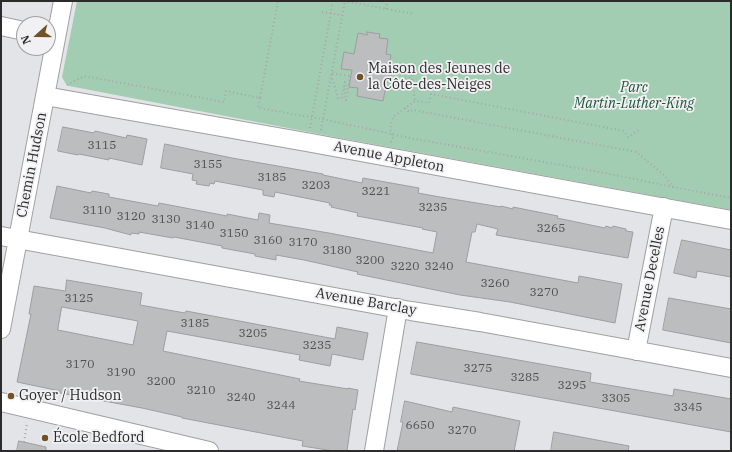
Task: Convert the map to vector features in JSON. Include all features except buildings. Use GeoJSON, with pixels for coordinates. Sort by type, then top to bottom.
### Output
{"type":"FeatureCollection","features":[{"type":"Feature","properties":{"kind":"street","name":"Chemin Hudson"},"geometry":{"type":"LineString","coordinates":[[56,23],[63,1]]}},
{"type":"Feature","properties":{"kind":"street"},"geometry":{"type":"LineString","coordinates":[[1,26],[16,29]]}},
{"type":"Feature","properties":{"kind":"street","name":"Chemin Hudson"},"geometry":{"type":"LineString","coordinates":[[1,329],[10,238],[46,96],[50,56]]}},
{"type":"Feature","properties":{"kind":"street","name":"Avenue Appleton"},"geometry":{"type":"LineString","coordinates":[[46,96],[298,140],[731,220]]}},
{"type":"Feature","properties":{"kind":"street","name":"Avenue Decelles"},"geometry":{"type":"LineString","coordinates":[[636,351],[664,207]]}},
{"type":"Feature","properties":{"kind":"street","name":"Avenue Barclay"},"geometry":{"type":"LineString","coordinates":[[10,238],[731,368]]}},
{"type":"Feature","properties":{"kind":"street"},"geometry":{"type":"LineString","coordinates":[[374,451],[398,308]]}},
{"type":"Feature","properties":{"kind":"street"},"geometry":{"type":"LineString","coordinates":[[1,402],[209,451]]}},
{"type":"Feature","properties":{"kind":"path"},"geometry":{"type":"LineString","coordinates":[[278,1],[258,108],[312,117],[399,136],[731,198]]}},
{"type":"Feature","properties":{"kind":"path"},"geometry":{"type":"LineString","coordinates":[[309,130],[333,1]]}},
{"type":"Feature","properties":{"kind":"path"},"geometry":{"type":"LineString","coordinates":[[320,132],[345,1],[414,14]]}},
{"type":"Feature","properties":{"kind":"path"},"geometry":{"type":"LineString","coordinates":[[386,9],[387,1]]}},
{"type":"Feature","properties":{"kind":"path"},"geometry":{"type":"LineString","coordinates":[[322,12],[342,15]]}},
{"type":"Feature","properties":{"kind":"path"},"geometry":{"type":"LineString","coordinates":[[414,63],[412,77],[415,101]]}},
{"type":"Feature","properties":{"kind":"path"},"geometry":{"type":"LineString","coordinates":[[331,73],[351,76],[346,100],[344,99],[346,83],[345,82],[341,99],[338,98],[331,73]]}},
{"type":"Feature","properties":{"kind":"path"},"geometry":{"type":"LineString","coordinates":[[70,83],[84,76],[224,102],[226,91],[260,98]]}},
{"type":"Feature","properties":{"kind":"path"},"geometry":{"type":"LineString","coordinates":[[386,89],[392,90],[401,80],[412,77]]}},
{"type":"Feature","properties":{"kind":"path"},"geometry":{"type":"LineString","coordinates":[[390,147],[392,134],[390,129],[393,117],[415,101],[429,103],[431,94],[624,131],[628,137],[639,130]]}},
{"type":"Feature","properties":{"kind":"path"},"geometry":{"type":"LineString","coordinates":[[406,108],[409,112],[414,110],[636,152],[663,174],[672,187]]}},
{"type":"Feature","properties":{"kind":"path"},"geometry":{"type":"LineString","coordinates":[[24,442],[28,423]]}},
{"type":"Feature","properties":{"kind":"green space","name":"Parc Martin-Luther-King"},"geometry":{"type":"Polygon","coordinates":[[[77,1],[731,1],[731,210],[340,138],[69,86],[62,77],[77,1]]]}},
{"type":"Feature","properties":{"kind":"place","name":"Maison des Jeunes de la Côte-des-Neiges"},"geometry":{"type":"Point","coordinates":[360,77]}},
{"type":"Feature","properties":{"kind":"place","name":"Goyer / Hudson"},"geometry":{"type":"Point","coordinates":[11,396]}},
{"type":"Feature","properties":{"kind":"place","name":"École Bedford"},"geometry":{"type":"Point","coordinates":[45,438]}}]}
